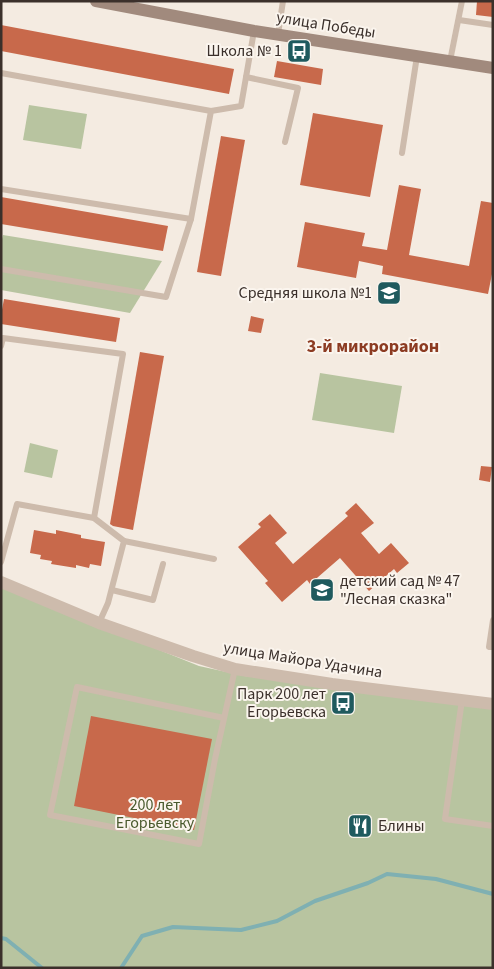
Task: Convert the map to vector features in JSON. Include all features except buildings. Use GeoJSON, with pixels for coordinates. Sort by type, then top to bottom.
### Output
{"type":"FeatureCollection","features":[{"type":"Feature","properties":{"kind":"street","name":"улица Победы"},"geometry":{"type":"LineString","coordinates":[[96,1],[119,3],[254,31],[493,68]]}},
{"type":"Feature","properties":{"kind":"street","name":"улица Майора Удачина"},"geometry":{"type":"LineString","coordinates":[[1,582],[99,623],[235,669],[332,684],[493,704]]}},
{"type":"Feature","properties":{"kind":"lane"},"geometry":{"type":"LineString","coordinates":[[278,34],[283,1]]}},
{"type":"Feature","properties":{"kind":"lane"},"geometry":{"type":"LineString","coordinates":[[450,62],[462,1]]}},
{"type":"Feature","properties":{"kind":"lane"},"geometry":{"type":"LineString","coordinates":[[459,20],[493,25]]}},
{"type":"Feature","properties":{"kind":"lane"},"geometry":{"type":"LineString","coordinates":[[1,73],[211,111],[241,106],[254,31]]}},
{"type":"Feature","properties":{"kind":"lane"},"geometry":{"type":"LineString","coordinates":[[402,153],[417,56]]}},
{"type":"Feature","properties":{"kind":"lane"},"geometry":{"type":"LineString","coordinates":[[246,77],[298,88],[285,142]]}},
{"type":"Feature","properties":{"kind":"lane"},"geometry":{"type":"LineString","coordinates":[[1,270],[166,297],[191,218],[211,111]]}},
{"type":"Feature","properties":{"kind":"lane"},"geometry":{"type":"LineString","coordinates":[[1,189],[191,218]]}},
{"type":"Feature","properties":{"kind":"lane"},"geometry":{"type":"LineString","coordinates":[[1,346],[3,338],[123,354],[94,518]]}},
{"type":"Feature","properties":{"kind":"lane"},"geometry":{"type":"LineString","coordinates":[[1,562],[17,504],[94,518],[124,541],[214,559]]}},
{"type":"Feature","properties":{"kind":"lane"},"geometry":{"type":"LineString","coordinates":[[99,623],[112,590],[124,541]]}},
{"type":"Feature","properties":{"kind":"lane"},"geometry":{"type":"LineString","coordinates":[[112,590],[153,600],[163,564]]}},
{"type":"Feature","properties":{"kind":"lane"},"geometry":{"type":"LineString","coordinates":[[493,620],[489,647],[493,647]]}},
{"type":"Feature","properties":{"kind":"lane"},"geometry":{"type":"LineString","coordinates":[[224,718],[77,687],[50,816],[199,844],[235,669]]}},
{"type":"Feature","properties":{"kind":"lane"},"geometry":{"type":"LineString","coordinates":[[462,700],[445,819],[493,826]]}},
{"type":"Feature","properties":{"kind":"green space"},"geometry":{"type":"Polygon","coordinates":[[[29,105],[87,114],[81,149],[23,140],[29,105]]]}},
{"type":"Feature","properties":{"kind":"green space"},"geometry":{"type":"Polygon","coordinates":[[[3,235],[162,261],[130,313],[1,290],[1,243],[3,235]]]}},
{"type":"Feature","properties":{"kind":"green space"},"geometry":{"type":"Polygon","coordinates":[[[320,373],[402,386],[394,433],[312,420],[320,373]]]}},
{"type":"Feature","properties":{"kind":"green space"},"geometry":{"type":"Polygon","coordinates":[[[30,443],[58,450],[52,478],[24,472],[30,443]]]}},
{"type":"Feature","properties":{"kind":"green space","name":"200 лет Егорьевску"},"geometry":{"type":"Polygon","coordinates":[[[1,586],[199,666],[245,676],[493,709],[493,968],[1,968],[1,586]]]}},
{"type":"Feature","properties":{"kind":"waterway"},"geometry":{"type":"LineString","coordinates":[[121,968],[142,936],[173,927],[241,930],[277,921],[315,901],[368,883],[387,874],[436,879],[493,894]]}},
{"type":"Feature","properties":{"kind":"waterway"},"geometry":{"type":"LineString","coordinates":[[1,938],[6,939],[42,968]]}},
{"type":"Feature","properties":{"kind":"place","name":"Школа № 1"},"geometry":{"type":"Point","coordinates":[299,51]}},
{"type":"Feature","properties":{"kind":"place","name":"Средняя школа №1"},"geometry":{"type":"Point","coordinates":[389,293]}},
{"type":"Feature","properties":{"kind":"place","name":"детский сад № 47 \"Лесная сказка\""},"geometry":{"type":"Point","coordinates":[322,590]}},
{"type":"Feature","properties":{"kind":"place","name":"Парк 200 лет Егорьевска"},"geometry":{"type":"Point","coordinates":[343,703]}},
{"type":"Feature","properties":{"kind":"place","name":"Блины"},"geometry":{"type":"Point","coordinates":[360,826]}},
{"type":"Feature","properties":{"kind":"district","name":"3-й микрорайон"},"geometry":{"type":"Point","coordinates":[373,346]}}]}
